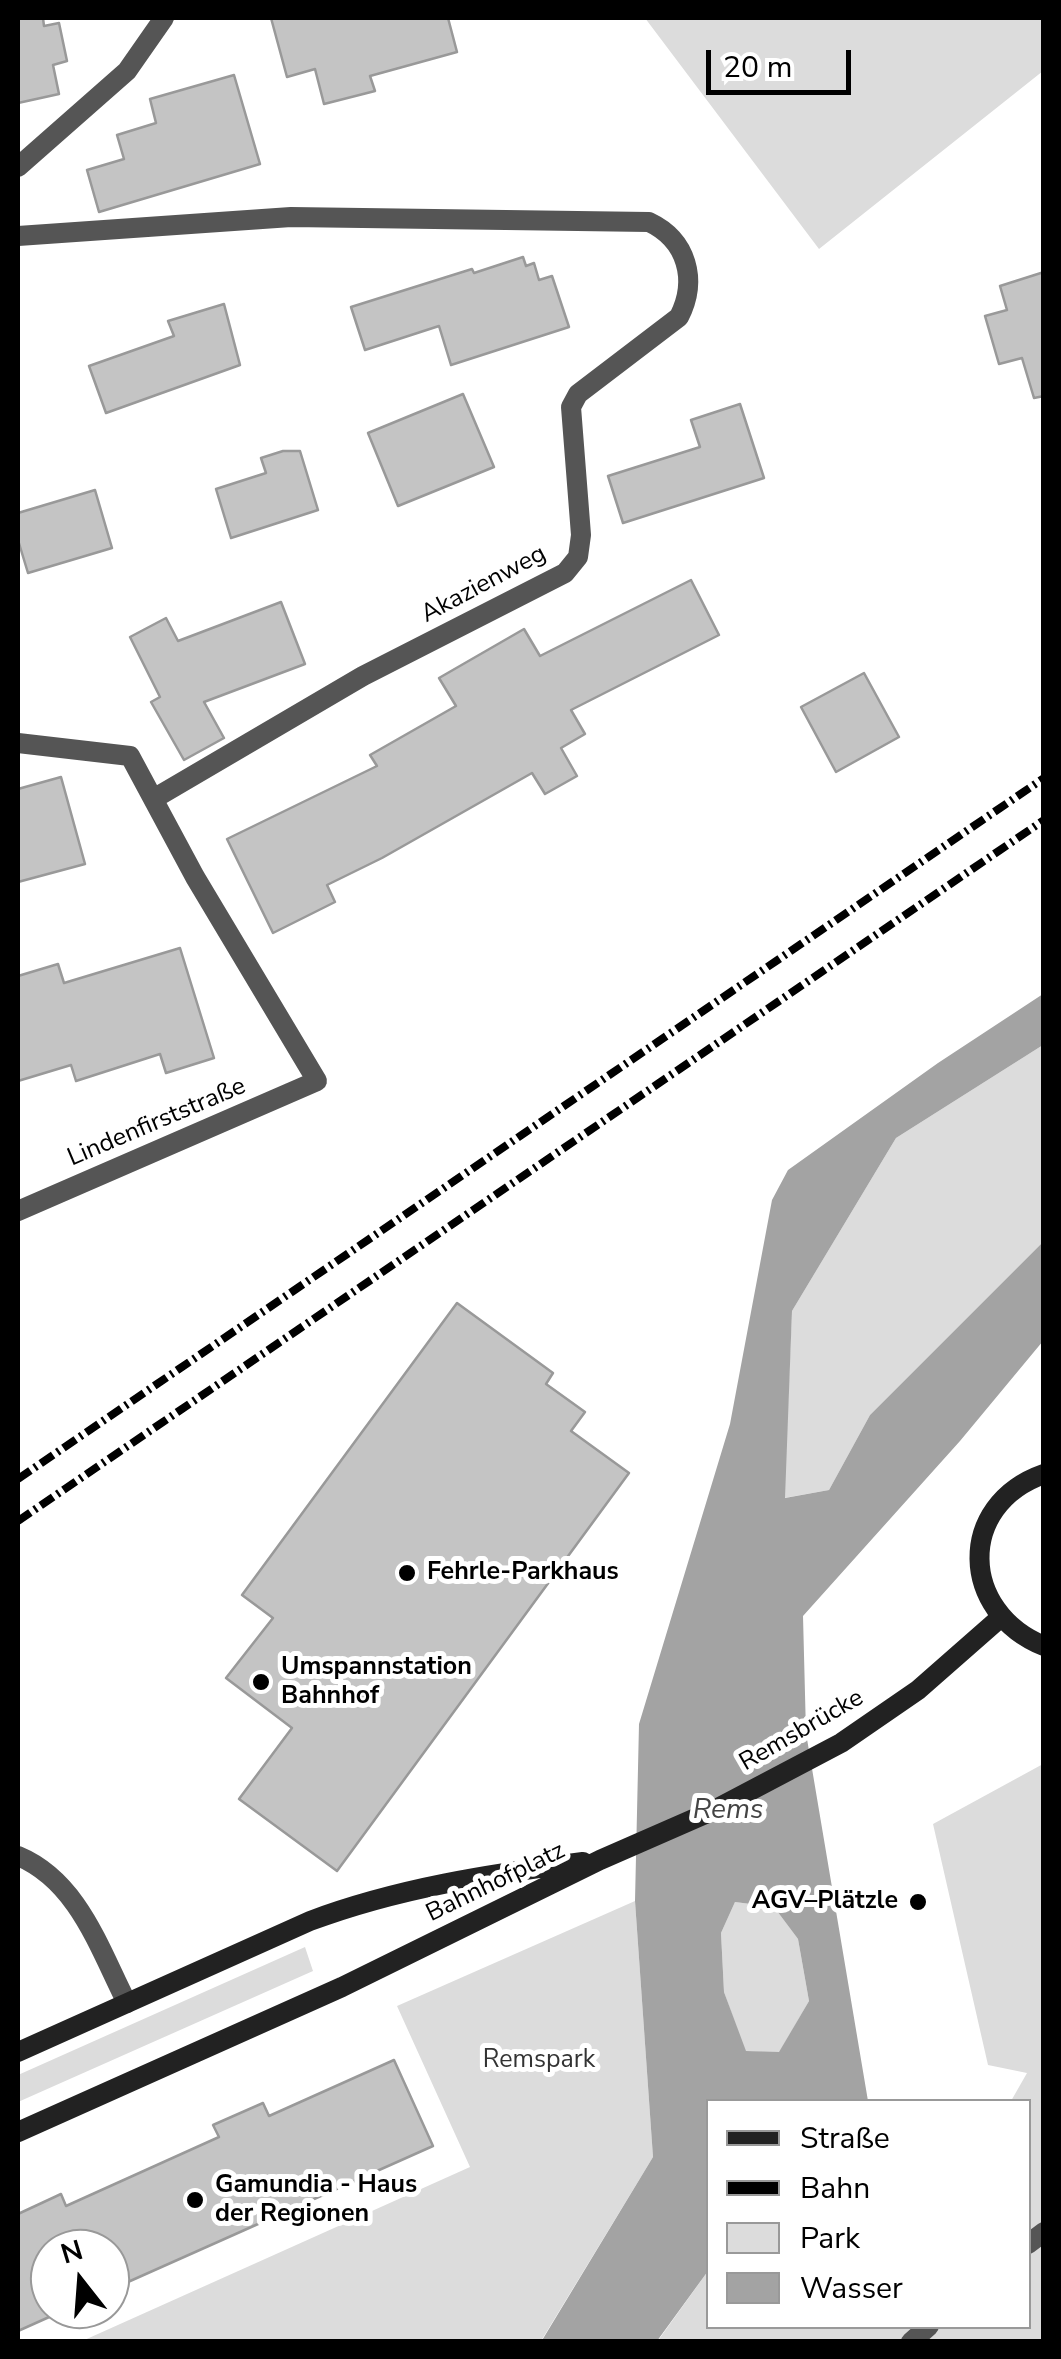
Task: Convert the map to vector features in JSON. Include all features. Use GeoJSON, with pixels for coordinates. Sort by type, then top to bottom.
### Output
{"type":"FeatureCollection","features":[{"type":"Feature","properties":{"kind":"main road"},"geometry":{"type":"LineString","coordinates":[[1044,1474],[1024,1481],[1000,1501],[984,1528],[978,1560],[984,1591],[1000,1618],[1022,1637],[1044,1646]]}},
{"type":"Feature","properties":{"kind":"main road","name":"Remsbrücke"},"geometry":{"type":"LineString","coordinates":[[600,1860],[712,1811],[841,1743],[918,1690],[1000,1618]]}},
{"type":"Feature","properties":{"kind":"main road","name":"Bahnhofplatz"},"geometry":{"type":"LineString","coordinates":[[18,2052],[360,1902],[459,1880],[600,1860]]}},
{"type":"Feature","properties":{"kind":"main road","name":"Bahnhofplatz"},"geometry":{"type":"LineString","coordinates":[[18,2132],[342,1987],[600,1860]]}},
{"type":"Feature","properties":{"kind":"street"},"geometry":{"type":"LineString","coordinates":[[18,167],[128,71],[164,18]]}},
{"type":"Feature","properties":{"kind":"street","name":"Akazienweg"},"geometry":{"type":"LineString","coordinates":[[18,236],[290,217],[649,222],[667,230],[678,243],[691,281],[680,317],[578,394],[572,407],[581,535],[578,556],[565,573],[364,676],[154,798]]}},
{"type":"Feature","properties":{"kind":"street"},"geometry":{"type":"LineString","coordinates":[[18,743],[130,756],[154,798]]}},
{"type":"Feature","properties":{"kind":"street","name":"Lindenfirststraße"},"geometry":{"type":"LineString","coordinates":[[18,1211],[317,1081],[196,877],[154,798]]}},
{"type":"Feature","properties":{"kind":"street"},"geometry":{"type":"LineString","coordinates":[[18,1856],[42,1866],[76,1902],[127,2004]]}},
{"type":"Feature","properties":{"kind":"green space"},"geometry":{"type":"Polygon","coordinates":[[[645,18],[1043,18],[1043,71],[819,249],[645,18]]]}},
{"type":"Feature","properties":{"kind":"green space"},"geometry":{"type":"Polygon","coordinates":[[[1043,1045],[1043,1242],[870,1415],[829,1490],[784,1498],[792,1311],[896,1138],[1043,1045]]]}},
{"type":"Feature","properties":{"kind":"green space"},"geometry":{"type":"Polygon","coordinates":[[[1043,1764],[1043,2341],[657,2342],[706,2274],[706,2329],[1031,2329],[1031,2099],[1012,2099],[1027,2073],[988,2065],[933,1824],[1043,1764]]]}},
{"type":"Feature","properties":{"kind":"green space","name":"Remspark"},"geometry":{"type":"Polygon","coordinates":[[[635,1901],[653,2157],[541,2341],[80,2342],[109,2329],[130,2329],[130,2320],[470,2167],[397,2006],[635,1901]]]}},
{"type":"Feature","properties":{"kind":"green space"},"geometry":{"type":"Polygon","coordinates":[[[735,1902],[774,1907],[798,1939],[809,2001],[779,2053],[745,2051],[724,1992],[721,1933],[735,1902]]]}},
{"type":"Feature","properties":{"kind":"green space"},"geometry":{"type":"Polygon","coordinates":[[[305,1947],[313,1971],[18,2102],[18,2075],[305,1947]]]}},
{"type":"Feature","properties":{"kind":"water","name":"Rems"},"geometry":{"type":"Polygon","coordinates":[[[1043,994],[1043,1045],[896,1138],[792,1311],[785,1498],[829,1490],[870,1415],[1043,1242],[1043,1341],[960,1441],[803,1616],[806,1733],[868,2099],[706,2099],[706,2274],[657,2341],[541,2342],[653,2157],[635,1901],[639,1724],[730,1424],[772,1200],[788,1170],[1043,994]],[[735,1902],[721,1933],[724,1992],[746,2051],[779,2052],[809,2001],[798,1939],[774,1907],[735,1902]]]}},
{"type":"Feature","properties":{"kind":"building"},"geometry":{"type":"Polygon","coordinates":[[[18,18],[43,18],[44,26],[59,23],[67,61],[53,65],[59,94],[18,103],[18,18]]]}},
{"type":"Feature","properties":{"kind":"building"},"geometry":{"type":"Polygon","coordinates":[[[271,18],[448,18],[457,52],[370,76],[375,91],[324,104],[315,69],[287,77],[271,18]]]}},
{"type":"Feature","properties":{"kind":"building"},"geometry":{"type":"Polygon","coordinates":[[[234,75],[260,164],[99,212],[87,170],[124,159],[117,135],[156,123],[150,99],[234,75]]]}},
{"type":"Feature","properties":{"kind":"building"},"geometry":{"type":"Polygon","coordinates":[[[523,257],[526,266],[534,263],[539,280],[552,276],[569,327],[451,365],[439,326],[365,350],[351,307],[523,257]]]}},
{"type":"Feature","properties":{"kind":"building"},"geometry":{"type":"Polygon","coordinates":[[[1044,272],[1044,396],[1034,398],[1022,358],[999,364],[985,316],[1007,310],[1000,286],[1044,272]]]}},
{"type":"Feature","properties":{"kind":"building"},"geometry":{"type":"Polygon","coordinates":[[[224,304],[240,365],[106,413],[89,366],[174,336],[168,321],[224,304]]]}},
{"type":"Feature","properties":{"kind":"building"},"geometry":{"type":"Polygon","coordinates":[[[463,394],[494,467],[398,506],[368,433],[463,394]]]}},
{"type":"Feature","properties":{"kind":"building"},"geometry":{"type":"Polygon","coordinates":[[[740,404],[764,478],[623,523],[608,476],[700,447],[691,420],[740,404]]]}},
{"type":"Feature","properties":{"kind":"building"},"geometry":{"type":"Polygon","coordinates":[[[283,451],[300,451],[318,510],[231,538],[216,489],[266,473],[261,458],[283,451]]]}},
{"type":"Feature","properties":{"kind":"building"},"geometry":{"type":"Polygon","coordinates":[[[95,490],[112,548],[28,573],[18,540],[18,513],[95,490]]]}},
{"type":"Feature","properties":{"kind":"building"},"geometry":{"type":"Polygon","coordinates":[[[691,580],[719,635],[571,710],[585,734],[561,748],[577,776],[545,794],[532,773],[327,885],[335,902],[273,933],[227,839],[377,766],[370,755],[456,706],[439,678],[524,629],[540,656],[691,580]]]}},
{"type":"Feature","properties":{"kind":"building"},"geometry":{"type":"Polygon","coordinates":[[[281,602],[305,664],[204,702],[224,738],[184,760],[151,702],[160,697],[130,637],[166,618],[178,641],[281,602]]]}},
{"type":"Feature","properties":{"kind":"building"},"geometry":{"type":"Polygon","coordinates":[[[864,673],[899,737],[836,772],[801,707],[864,673]]]}},
{"type":"Feature","properties":{"kind":"building"},"geometry":{"type":"Polygon","coordinates":[[[61,777],[85,864],[18,882],[18,789],[61,777]]]}},
{"type":"Feature","properties":{"kind":"building"},"geometry":{"type":"Polygon","coordinates":[[[180,948],[214,1058],[166,1073],[160,1054],[76,1081],[71,1065],[18,1081],[18,976],[58,964],[64,983],[180,948]]]}},
{"type":"Feature","properties":{"kind":"building","name":"Fehrle-Parkhaus"},"geometry":{"type":"Polygon","coordinates":[[[457,1303],[553,1373],[546,1384],[585,1412],[571,1431],[629,1473],[337,1871],[239,1799],[292,1728],[226,1678],[273,1618],[242,1595],[457,1303]]]}},
{"type":"Feature","properties":{"kind":"building","name":"Gamundia - Haus der Regionen"},"geometry":{"type":"Polygon","coordinates":[[[394,2060],[433,2146],[130,2281],[130,2229],[30,2229],[30,2326],[18,2331],[18,2214],[61,2194],[66,2206],[219,2137],[213,2125],[263,2103],[269,2116],[394,2060]]]}},
{"type":"Feature","properties":{"kind":"railway"},"geometry":{"type":"LineString","coordinates":[[18,1479],[1044,778]]}},
{"type":"Feature","properties":{"kind":"railway"},"geometry":{"type":"LineString","coordinates":[[18,1521],[1044,820]]}},
{"type":"Feature","properties":{"kind":"place","name":"Fehrle-Parkhaus"},"geometry":{"type":"Point","coordinates":[407,1573]}},
{"type":"Feature","properties":{"kind":"place","name":"Umspannstation Bahnhof"},"geometry":{"type":"Point","coordinates":[261,1682]}},
{"type":"Feature","properties":{"kind":"place","name":"AGV–Plätzle"},"geometry":{"type":"Point","coordinates":[918,1902]}},
{"type":"Feature","properties":{"kind":"place","name":"Gamundia - Haus der Regionen"},"geometry":{"type":"Point","coordinates":[195,2200]}}]}
